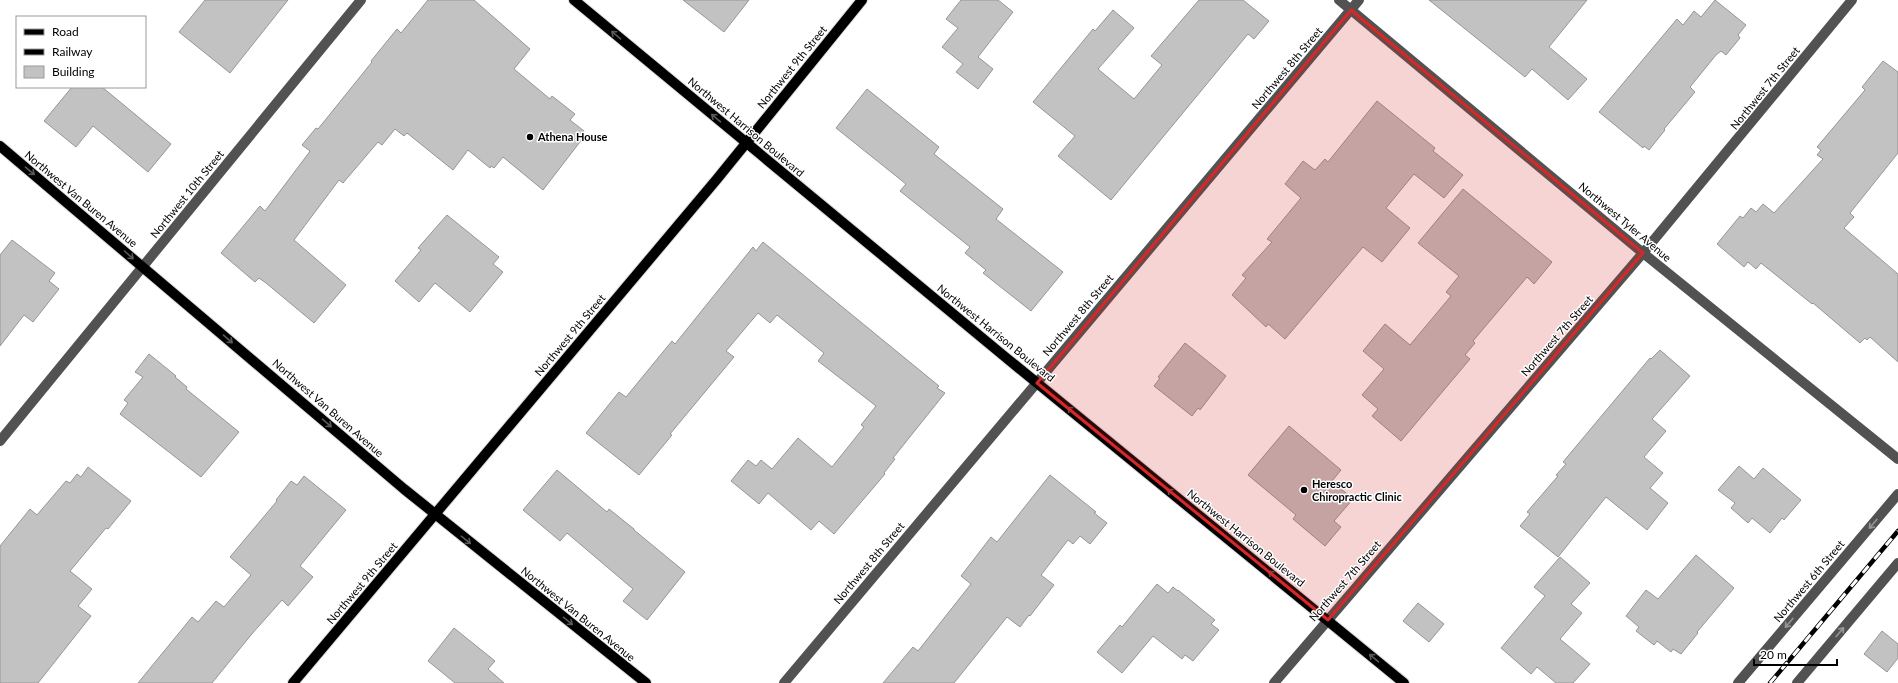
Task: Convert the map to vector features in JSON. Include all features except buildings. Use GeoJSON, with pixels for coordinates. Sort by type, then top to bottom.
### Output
{"type":"FeatureCollection","features":[{"type":"Feature","properties":{"kind":"main road","name":"Northwest Harrison Boulevard"},"geometry":{"type":"LineString","coordinates":[[574,0],[1037,383],[1404,683]]}},
{"type":"Feature","properties":{"kind":"main road","name":"Northwest 9th Street"},"geometry":{"type":"LineString","coordinates":[[293,683],[436,515],[746,143],[862,0]]}},
{"type":"Feature","properties":{"kind":"main road","name":"Northwest Van Buren Avenue"},"geometry":{"type":"LineString","coordinates":[[0,146],[143,268],[177,294],[436,515],[646,683]]}},
{"type":"Feature","properties":{"kind":"street","name":"Northwest 10th Street"},"geometry":{"type":"LineString","coordinates":[[0,441],[361,0]]}},
{"type":"Feature","properties":{"kind":"street","name":"Northwest Tyler Avenue"},"geometry":{"type":"LineString","coordinates":[[1339,0],[1643,254],[1898,459]]}},
{"type":"Feature","properties":{"kind":"street","name":"Northwest 8th Street"},"geometry":{"type":"LineString","coordinates":[[784,683],[1359,0]]}},
{"type":"Feature","properties":{"kind":"street","name":"Northwest 7th Street"},"geometry":{"type":"LineString","coordinates":[[1274,683],[1643,254],[1852,0]]}},
{"type":"Feature","properties":{"kind":"street","name":"Northwest 6th Street"},"geometry":{"type":"LineString","coordinates":[[1738,683],[1898,494]]}},
{"type":"Feature","properties":{"kind":"street"},"geometry":{"type":"LineString","coordinates":[[1797,683],[1898,563]]}},
{"type":"Feature","properties":{"kind":"highlighted area"},"geometry":{"type":"Polygon","coordinates":[[[1351,10],[1643,253],[1328,620],[1037,383],[1351,10]]]}},
{"type":"Feature","properties":{"kind":"railway"},"geometry":{"type":"LineString","coordinates":[[1770,683],[1898,531]]}},
{"type":"Feature","properties":{"kind":"place","name":"Athena House"},"geometry":{"type":"Point","coordinates":[530,137]}},
{"type":"Feature","properties":{"kind":"place","name":"Heresco Chiropractic Clinic"},"geometry":{"type":"Point","coordinates":[1304,490]}}]}
